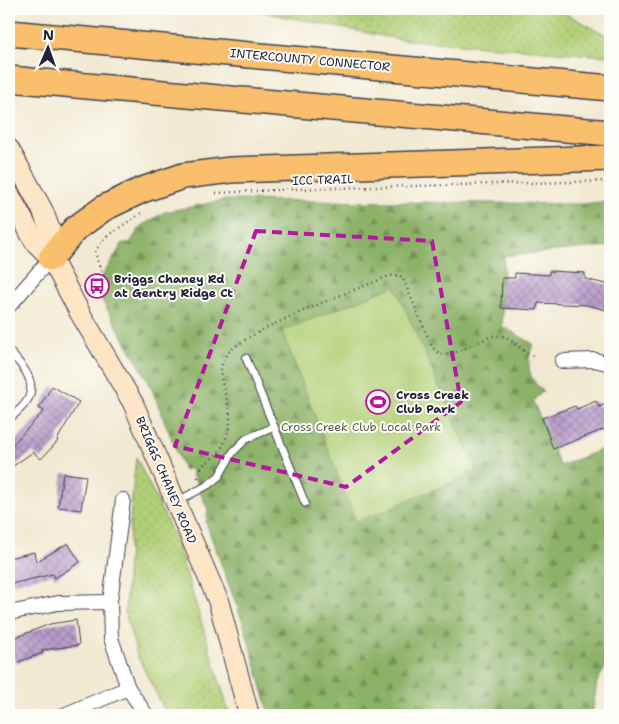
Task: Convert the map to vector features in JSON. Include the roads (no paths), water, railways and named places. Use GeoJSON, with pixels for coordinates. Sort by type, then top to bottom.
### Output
{"type":"FeatureCollection","features":[{"type":"Feature","properties":{"kind":"highway","name":"INTERCOUNTY CONNECTOR"},"geometry":{"type":"LineString","coordinates":[[9,33],[610,88]]}},
{"type":"Feature","properties":{"kind":"highway"},"geometry":{"type":"LineString","coordinates":[[9,79],[610,133]]}},
{"type":"Feature","properties":{"kind":"highway"},"geometry":{"type":"LineString","coordinates":[[52,258],[75,229],[104,208],[142,190],[183,176],[231,170],[610,158]]}},
{"type":"Feature","properties":{"kind":"main road","name":"BRIGGS CHANEY ROAD"},"geometry":{"type":"LineString","coordinates":[[9,149],[43,211],[52,236],[52,258]]}},
{"type":"Feature","properties":{"kind":"main road","name":"BRIGGS CHANEY ROAD"},"geometry":{"type":"LineString","coordinates":[[9,194],[36,242],[52,258],[80,313],[133,403],[218,600],[249,715]]}},
{"type":"Feature","properties":{"kind":"street"},"geometry":{"type":"LineString","coordinates":[[9,306],[52,258]]}},
{"type":"Feature","properties":{"kind":"street"},"geometry":{"type":"LineString","coordinates":[[562,361],[595,360],[610,364]]}},
{"type":"Feature","properties":{"kind":"street"},"geometry":{"type":"LineString","coordinates":[[123,500],[110,602],[111,638],[128,688],[146,715]]}},
{"type":"Feature","properties":{"kind":"street"},"geometry":{"type":"LineString","coordinates":[[9,613],[58,603],[110,602]]}},
{"type":"Feature","properties":{"kind":"street"},"geometry":{"type":"LineString","coordinates":[[64,715],[128,688]]}},
{"type":"Feature","properties":{"kind":"lane"},"geometry":{"type":"LineString","coordinates":[[9,351],[28,375],[30,386],[29,399],[9,419]]}},
{"type":"Feature","properties":{"kind":"lane"},"geometry":{"type":"LineString","coordinates":[[246,358],[305,503]]}},
{"type":"Feature","properties":{"kind":"lane"},"geometry":{"type":"LineString","coordinates":[[176,503],[208,485],[219,476],[233,452],[246,440],[274,426]]}},
{"type":"Feature","properties":{"kind":"place","name":"Briggs Chaney Rd at Gentry Ridge Ct"},"geometry":{"type":"Point","coordinates":[97,286]}},
{"type":"Feature","properties":{"kind":"place","name":"Cross Creek Club Park"},"geometry":{"type":"Point","coordinates":[378,402]}},
{"type":"Feature","properties":{"kind":"park label","name":"Cross Creek Club Local Park"},"geometry":{"type":"Point","coordinates":[361,427]}}]}
